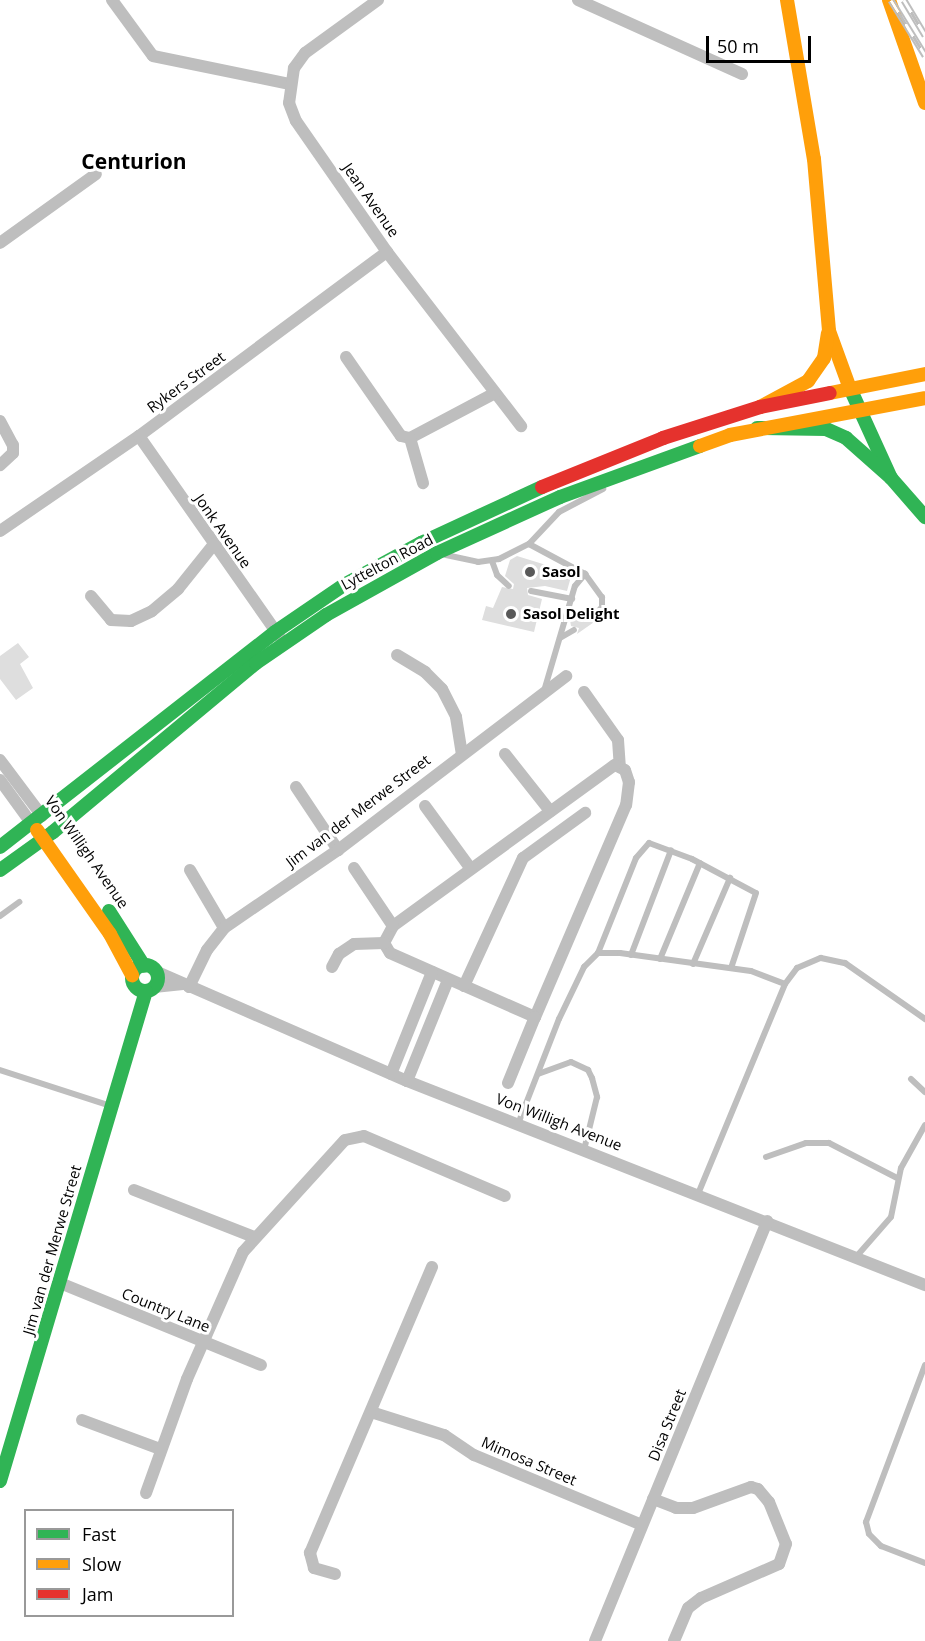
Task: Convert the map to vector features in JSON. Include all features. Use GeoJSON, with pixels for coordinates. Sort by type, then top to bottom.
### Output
{"type":"FeatureCollection","features":[{"type":"Feature","properties":{"kind":"main road"},"geometry":{"type":"LineString","coordinates":[[787,0],[814,159],[829,331],[848,388],[891,478]]}},
{"type":"Feature","properties":{"kind":"main road"},"geometry":{"type":"LineString","coordinates":[[890,0],[925,103]]}},
{"type":"Feature","properties":{"kind":"main road"},"geometry":{"type":"LineString","coordinates":[[760,407],[808,381],[824,358],[829,331]]}},
{"type":"Feature","properties":{"kind":"main road"},"geometry":{"type":"LineString","coordinates":[[848,388],[925,374]]}},
{"type":"Feature","properties":{"kind":"main road","name":"Lyttelton Road"},"geometry":{"type":"LineString","coordinates":[[0,847],[275,632],[354,580],[501,504],[663,438],[760,407],[848,388]]}},
{"type":"Feature","properties":{"kind":"main road"},"geometry":{"type":"LineString","coordinates":[[857,409],[925,398]]}},
{"type":"Feature","properties":{"kind":"main road","name":"Lyttelton Road"},"geometry":{"type":"LineString","coordinates":[[0,870],[49,836],[284,643],[364,592],[437,553],[647,463],[757,428],[857,409]]}},
{"type":"Feature","properties":{"kind":"main road"},"geometry":{"type":"LineString","coordinates":[[757,428],[826,429],[846,438],[891,478],[925,517]]}},
{"type":"Feature","properties":{"kind":"main road","name":"Von Willigh Avenue"},"geometry":{"type":"LineString","coordinates":[[37,820],[150,968]]}},
{"type":"Feature","properties":{"kind":"main road","name":"Von Willigh Avenue"},"geometry":{"type":"LineString","coordinates":[[49,836],[142,985]]}},
{"type":"Feature","properties":{"kind":"main road"},"geometry":{"type":"LineString","coordinates":[[142,985],[150,968]]}},
{"type":"Feature","properties":{"kind":"main road","name":"Jim van der Merwe Street"},"geometry":{"type":"LineString","coordinates":[[0,1482],[111,1106],[142,985],[150,968]]}},
{"type":"Feature","properties":{"kind":"street"},"geometry":{"type":"LineString","coordinates":[[112,0],[153,56],[290,84],[294,68],[305,53],[378,0]]}},
{"type":"Feature","properties":{"kind":"street"},"geometry":{"type":"LineString","coordinates":[[578,0],[742,74]]}},
{"type":"Feature","properties":{"kind":"street","name":"Jean Avenue"},"geometry":{"type":"LineString","coordinates":[[290,84],[290,103],[296,121],[387,252],[521,426]]}},
{"type":"Feature","properties":{"kind":"street"},"geometry":{"type":"LineString","coordinates":[[0,243],[96,174]]}},
{"type":"Feature","properties":{"kind":"street","name":"Rykers Street"},"geometry":{"type":"LineString","coordinates":[[0,531],[139,436],[387,252]]}},
{"type":"Feature","properties":{"kind":"street"},"geometry":{"type":"LineString","coordinates":[[346,357],[394,429],[410,438],[423,483]]}},
{"type":"Feature","properties":{"kind":"street"},"geometry":{"type":"LineString","coordinates":[[410,438],[495,393]]}},
{"type":"Feature","properties":{"kind":"street"},"geometry":{"type":"LineString","coordinates":[[0,421],[14,445],[13,453],[0,465]]}},
{"type":"Feature","properties":{"kind":"street","name":"Jonk Avenue"},"geometry":{"type":"LineString","coordinates":[[139,436],[284,643]]}},
{"type":"Feature","properties":{"kind":"street"},"geometry":{"type":"LineString","coordinates":[[91,596],[111,620],[131,621],[152,611],[178,589],[214,544]]}},
{"type":"Feature","properties":{"kind":"street"},"geometry":{"type":"LineString","coordinates":[[397,656],[425,672],[442,689],[456,717],[462,753]]}},
{"type":"Feature","properties":{"kind":"street","name":"Jim van der Merwe Street"},"geometry":{"type":"LineString","coordinates":[[186,985],[207,950],[224,928],[338,850],[462,753],[566,676]]}},
{"type":"Feature","properties":{"kind":"street"},"geometry":{"type":"LineString","coordinates":[[508,1083],[626,805],[629,782],[620,767],[618,740],[584,692]]}},
{"type":"Feature","properties":{"kind":"street"},"geometry":{"type":"LineString","coordinates":[[505,754],[550,811]]}},
{"type":"Feature","properties":{"kind":"street","name":"Von Willigh Avenue"},"geometry":{"type":"LineString","coordinates":[[0,760],[37,820]]}},
{"type":"Feature","properties":{"kind":"street"},"geometry":{"type":"LineString","coordinates":[[384,943],[393,926],[609,768],[620,767]]}},
{"type":"Feature","properties":{"kind":"street","name":"Von Willigh Avenue"},"geometry":{"type":"LineString","coordinates":[[0,780],[37,820]]}},
{"type":"Feature","properties":{"kind":"street"},"geometry":{"type":"LineString","coordinates":[[296,787],[338,850]]}},
{"type":"Feature","properties":{"kind":"street"},"geometry":{"type":"LineString","coordinates":[[425,806],[471,869]]}},
{"type":"Feature","properties":{"kind":"street"},"geometry":{"type":"LineString","coordinates":[[464,986],[523,858],[585,813]]}},
{"type":"Feature","properties":{"kind":"street"},"geometry":{"type":"LineString","coordinates":[[354,868],[393,926]]}},
{"type":"Feature","properties":{"kind":"street"},"geometry":{"type":"LineString","coordinates":[[190,870],[224,928]]}},
{"type":"Feature","properties":{"kind":"street"},"geometry":{"type":"LineString","coordinates":[[384,943],[390,953],[535,1017]]}},
{"type":"Feature","properties":{"kind":"street"},"geometry":{"type":"LineString","coordinates":[[332,967],[339,954],[354,944],[384,943]]}},
{"type":"Feature","properties":{"kind":"street","name":"Von Willigh Avenue"},"geometry":{"type":"LineString","coordinates":[[150,968],[407,1081],[925,1285]]}},
{"type":"Feature","properties":{"kind":"street"},"geometry":{"type":"LineString","coordinates":[[390,1074],[432,972]]}},
{"type":"Feature","properties":{"kind":"street"},"geometry":{"type":"LineString","coordinates":[[407,1081],[448,980]]}},
{"type":"Feature","properties":{"kind":"street","name":"Von Willigh Avenue"},"geometry":{"type":"LineString","coordinates":[[142,985],[186,985]]}},
{"type":"Feature","properties":{"kind":"street"},"geometry":{"type":"LineString","coordinates":[[146,1492],[160,1449],[236,1264],[254,1237],[335,1150],[354,1136],[376,1141],[505,1196]]}},
{"type":"Feature","properties":{"kind":"street"},"geometry":{"type":"LineString","coordinates":[[134,1190],[254,1237]]}},
{"type":"Feature","properties":{"kind":"street","name":"Disa Street"},"geometry":{"type":"LineString","coordinates":[[595,1641],[767,1221]]}},
{"type":"Feature","properties":{"kind":"street"},"geometry":{"type":"LineString","coordinates":[[335,1574],[314,1568],[310,1553],[432,1267]]}},
{"type":"Feature","properties":{"kind":"street","name":"Country Lane"},"geometry":{"type":"LineString","coordinates":[[60,1283],[261,1365]]}},
{"type":"Feature","properties":{"kind":"street","name":"Mimosa Street"},"geometry":{"type":"LineString","coordinates":[[371,1412],[444,1435],[474,1455],[642,1525]]}},
{"type":"Feature","properties":{"kind":"street"},"geometry":{"type":"LineString","coordinates":[[82,1420],[160,1449]]}},
{"type":"Feature","properties":{"kind":"street"},"geometry":{"type":"LineString","coordinates":[[653,1499],[676,1508],[693,1508],[751,1487],[758,1489],[769,1502],[786,1544],[779,1564],[700,1598],[688,1608],[674,1641]]}},
{"type":"Feature","properties":{"kind":"lane"},"geometry":{"type":"LineString","coordinates":[[437,553],[478,562],[492,561],[529,544],[559,512],[647,463]]}},
{"type":"Feature","properties":{"kind":"lane"},"geometry":{"type":"LineString","coordinates":[[529,544],[585,574],[602,597],[602,607],[595,615]]}},
{"type":"Feature","properties":{"kind":"lane"},"geometry":{"type":"LineString","coordinates":[[492,561],[497,575],[509,586]]}},
{"type":"Feature","properties":{"kind":"lane"},"geometry":{"type":"LineString","coordinates":[[544,692],[577,582],[585,574]]}},
{"type":"Feature","properties":{"kind":"lane"},"geometry":{"type":"LineString","coordinates":[[531,591],[572,599]]}},
{"type":"Feature","properties":{"kind":"lane"},"geometry":{"type":"LineString","coordinates":[[560,638],[574,630]]}},
{"type":"Feature","properties":{"kind":"lane"},"geometry":{"type":"LineString","coordinates":[[518,1124],[584,967],[597,953],[642,846],[649,843],[671,850],[753,889],[756,900],[731,968]]}},
{"type":"Feature","properties":{"kind":"lane"},"geometry":{"type":"LineString","coordinates":[[631,955],[671,850]]}},
{"type":"Feature","properties":{"kind":"lane"},"geometry":{"type":"LineString","coordinates":[[660,959],[700,863]]}},
{"type":"Feature","properties":{"kind":"lane"},"geometry":{"type":"LineString","coordinates":[[693,964],[730,878]]}},
{"type":"Feature","properties":{"kind":"lane"},"geometry":{"type":"LineString","coordinates":[[0,916],[20,902]]}},
{"type":"Feature","properties":{"kind":"lane"},"geometry":{"type":"LineString","coordinates":[[597,953],[631,955],[751,971],[785,984]]}},
{"type":"Feature","properties":{"kind":"lane"},"geometry":{"type":"LineString","coordinates":[[698,1194],[785,984],[804,962],[835,959],[925,1019]]}},
{"type":"Feature","properties":{"kind":"lane"},"geometry":{"type":"LineString","coordinates":[[538,1074],[570,1062],[588,1070],[597,1097],[584,1150]]}},
{"type":"Feature","properties":{"kind":"lane"},"geometry":{"type":"LineString","coordinates":[[0,1070],[111,1106]]}},
{"type":"Feature","properties":{"kind":"lane"},"geometry":{"type":"LineString","coordinates":[[911,1079],[925,1092]]}},
{"type":"Feature","properties":{"kind":"lane"},"geometry":{"type":"LineString","coordinates":[[856,1257],[891,1217],[897,1178],[907,1152],[925,1125]]}},
{"type":"Feature","properties":{"kind":"lane"},"geometry":{"type":"LineString","coordinates":[[766,1157],[806,1143],[829,1143],[897,1178]]}},
{"type":"Feature","properties":{"kind":"lane"},"geometry":{"type":"LineString","coordinates":[[925,1365],[866,1522],[869,1534],[881,1546],[925,1563]]}},
{"type":"Feature","properties":{"kind":"building"},"geometry":{"type":"Polygon","coordinates":[[[517,556],[572,573],[567,591],[545,586],[527,588],[528,595],[542,599],[534,632],[482,620],[486,606],[493,608],[502,587],[513,589],[514,584],[505,576],[510,560],[517,556]]]}},
{"type":"Feature","properties":{"kind":"building"},"geometry":{"type":"Polygon","coordinates":[[[589,607],[590,617],[597,620],[577,634],[579,628],[571,626],[570,620],[589,607]]]}},
{"type":"Feature","properties":{"kind":"building"},"geometry":{"type":"Polygon","coordinates":[[[18,643],[29,657],[20,664],[33,688],[16,700],[0,679],[0,656],[18,643]]]}},
{"type":"Feature","properties":{"kind":"railway"},"geometry":{"type":"LineString","coordinates":[[891,0],[925,55]]}},
{"type":"Feature","properties":{"kind":"railway"},"geometry":{"type":"LineString","coordinates":[[904,0],[925,35]]}},
{"type":"Feature","properties":{"kind":"traffic: fast"},"geometry":{"type":"LineString","coordinates":[[849,386],[891,478]]}},
{"type":"Feature","properties":{"kind":"traffic: fast"},"geometry":{"type":"LineString","coordinates":[[757,428],[826,429],[846,438],[891,478],[925,517]]}},
{"type":"Feature","properties":{"kind":"traffic: fast"},"geometry":{"type":"LineString","coordinates":[[0,870],[53,832],[256,663],[326,615],[437,553],[560,497],[700,446]]}},
{"type":"Feature","properties":{"kind":"traffic: fast"},"geometry":{"type":"LineString","coordinates":[[0,847],[275,632],[344,585],[421,543],[542,487]]}},
{"type":"Feature","properties":{"kind":"traffic: fast"},"geometry":{"type":"LineString","coordinates":[[109,911],[144,966]]}},
{"type":"Feature","properties":{"kind":"traffic: fast"},"geometry":{"type":"LineString","coordinates":[[145,965],[154,969],[158,978],[154,987],[145,991],[136,987],[132,978],[136,969],[145,965]]}},
{"type":"Feature","properties":{"kind":"traffic: fast"},"geometry":{"type":"LineString","coordinates":[[0,1481],[146,991]]}},
{"type":"Feature","properties":{"kind":"traffic: slow"},"geometry":{"type":"LineString","coordinates":[[787,0],[814,159],[829,331],[849,386]]}},
{"type":"Feature","properties":{"kind":"traffic: slow"},"geometry":{"type":"LineString","coordinates":[[889,0],[925,103]]}},
{"type":"Feature","properties":{"kind":"traffic: slow"},"geometry":{"type":"LineString","coordinates":[[760,407],[808,381],[824,358],[828,333]]}},
{"type":"Feature","properties":{"kind":"traffic: slow"},"geometry":{"type":"LineString","coordinates":[[830,393],[925,374]]}},
{"type":"Feature","properties":{"kind":"traffic: slow"},"geometry":{"type":"LineString","coordinates":[[700,446],[730,435],[925,398]]}},
{"type":"Feature","properties":{"kind":"traffic: slow"},"geometry":{"type":"LineString","coordinates":[[37,830],[110,934],[132,975]]}},
{"type":"Feature","properties":{"kind":"traffic: jam"},"geometry":{"type":"LineString","coordinates":[[542,487],[663,438],[760,407],[830,393]]}},
{"type":"Feature","properties":{"kind":"place","name":"Sasol"},"geometry":{"type":"Point","coordinates":[530,572]}},
{"type":"Feature","properties":{"kind":"place","name":"Sasol Delight"},"geometry":{"type":"Point","coordinates":[511,614]}},
{"type":"Feature","properties":{"kind":"district","name":"Centurion"},"geometry":{"type":"Point","coordinates":[134,161]}}]}
